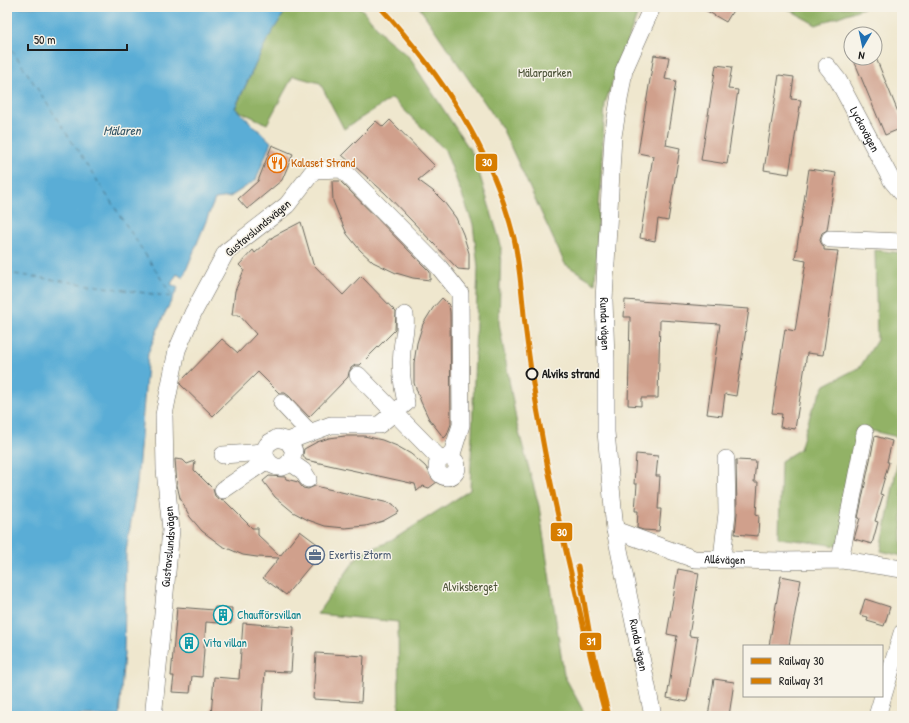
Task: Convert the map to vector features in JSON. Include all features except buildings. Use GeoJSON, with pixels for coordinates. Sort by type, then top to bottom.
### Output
{"type":"FeatureCollection","features":[{"type":"Feature","properties":{"kind":"street","name":"Runda vägen"},"geometry":{"type":"LineString","coordinates":[[652,7],[624,70],[613,136],[604,300],[606,432],[615,530],[653,716]]}},
{"type":"Feature","properties":{"kind":"street","name":"Lyckovägen"},"geometry":{"type":"LineString","coordinates":[[827,66],[838,80],[892,181],[902,193]]}},
{"type":"Feature","properties":{"kind":"street","name":"Gustavslundsvägen"},"geometry":{"type":"LineString","coordinates":[[154,716],[171,530],[165,470],[164,415],[176,350],[192,313],[226,252],[287,205],[314,170],[342,169],[440,267],[460,293],[461,425],[445,458],[394,413]]}},
{"type":"Feature","properties":{"kind":"street"},"geometry":{"type":"LineString","coordinates":[[830,239],[902,242]]}},
{"type":"Feature","properties":{"kind":"street"},"geometry":{"type":"LineString","coordinates":[[223,490],[266,456],[268,444],[277,438],[288,441],[331,425],[379,425],[406,403],[401,379],[402,349],[407,326],[405,315]]}},
{"type":"Feature","properties":{"kind":"street"},"geometry":{"type":"LineString","coordinates":[[358,375],[394,413]]}},
{"type":"Feature","properties":{"kind":"street"},"geometry":{"type":"LineString","coordinates":[[282,404],[310,433]]}},
{"type":"Feature","properties":{"kind":"street"},"geometry":{"type":"LineString","coordinates":[[840,560],[865,433]]}},
{"type":"Feature","properties":{"kind":"street"},"geometry":{"type":"LineString","coordinates":[[266,456],[273,466],[282,467],[290,462],[294,451],[288,441]]}},
{"type":"Feature","properties":{"kind":"street"},"geometry":{"type":"LineString","coordinates":[[223,454],[266,456]]}},
{"type":"Feature","properties":{"kind":"street"},"geometry":{"type":"LineString","coordinates":[[722,559],[727,513],[726,459]]}},
{"type":"Feature","properties":{"kind":"street"},"geometry":{"type":"LineString","coordinates":[[290,462],[303,471],[308,479]]}},
{"type":"Feature","properties":{"kind":"street","name":"Allévägen"},"geometry":{"type":"LineString","coordinates":[[615,530],[694,559],[782,561],[840,560],[902,569]]}},
{"type":"Feature","properties":{"kind":"street"},"geometry":{"type":"LineString","coordinates":[[883,696],[902,633]]}},
{"type":"Feature","properties":{"kind":"street"},"geometry":{"type":"LineString","coordinates":[[877,716],[883,697]]}},
{"type":"Feature","properties":{"kind":"green space","name":"Alviksberget"},"geometry":{"type":"Polygon","coordinates":[[[288,7],[360,7],[385,37],[409,57],[474,156],[501,245],[499,323],[517,425],[539,506],[564,675],[586,716],[399,716],[398,622],[317,614],[360,553],[391,541],[470,490],[478,267],[473,224],[445,150],[392,98],[344,129],[320,83],[293,76],[267,124],[235,109],[266,41],[288,7]]]}},
{"type":"Feature","properties":{"kind":"green space","name":"Mälarparken"},"geometry":{"type":"Polygon","coordinates":[[[419,7],[640,7],[605,103],[595,283],[565,264],[502,128],[419,7]]]}},
{"type":"Feature","properties":{"kind":"green space"},"geometry":{"type":"Polygon","coordinates":[[[785,7],[866,7],[816,25],[785,7]]]}},
{"type":"Feature","properties":{"kind":"green space"},"geometry":{"type":"Polygon","coordinates":[[[875,250],[902,253],[902,438],[864,429],[839,546],[779,538],[781,461],[800,449],[812,409],[825,385],[860,367],[877,340],[875,250]]]}},
{"type":"Feature","properties":{"kind":"green space"},"geometry":{"type":"Polygon","coordinates":[[[902,438],[902,556],[881,551],[902,438]]]}},
{"type":"Feature","properties":{"kind":"water","name":"Mälaren"},"geometry":{"type":"Polygon","coordinates":[[[7,7],[288,7],[266,42],[235,108],[271,142],[256,180],[230,197],[215,199],[183,278],[177,274],[171,284],[178,288],[164,315],[148,353],[137,484],[126,552],[124,654],[119,716],[7,716],[7,7]]]}},
{"type":"Feature","properties":{"kind":"ferry route"},"geometry":{"type":"LineString","coordinates":[[7,42],[173,297],[7,273]]}},
{"type":"Feature","properties":{"kind":"rail line","name":"30"},"geometry":{"type":"LineString","coordinates":[[380,7],[424,59],[462,114],[478,143],[504,205],[516,249],[531,372],[547,462],[560,527],[606,716]]}},
{"type":"Feature","properties":{"kind":"rail line","name":"31"},"geometry":{"type":"LineString","coordinates":[[578,566],[591,642],[609,716]]}},
{"type":"Feature","properties":{"kind":"place","name":"Kalaset Strand"},"geometry":{"type":"Point","coordinates":[277,163]}},
{"type":"Feature","properties":{"kind":"place","name":"Alviks strand"},"geometry":{"type":"Point","coordinates":[532,374]}},
{"type":"Feature","properties":{"kind":"place","name":"Exertis Ztorm"},"geometry":{"type":"Point","coordinates":[315,555]}},
{"type":"Feature","properties":{"kind":"place","name":"Chaufförsvillan"},"geometry":{"type":"Point","coordinates":[223,615]}},
{"type":"Feature","properties":{"kind":"place","name":"Vita villan"},"geometry":{"type":"Point","coordinates":[189,643]}}]}
